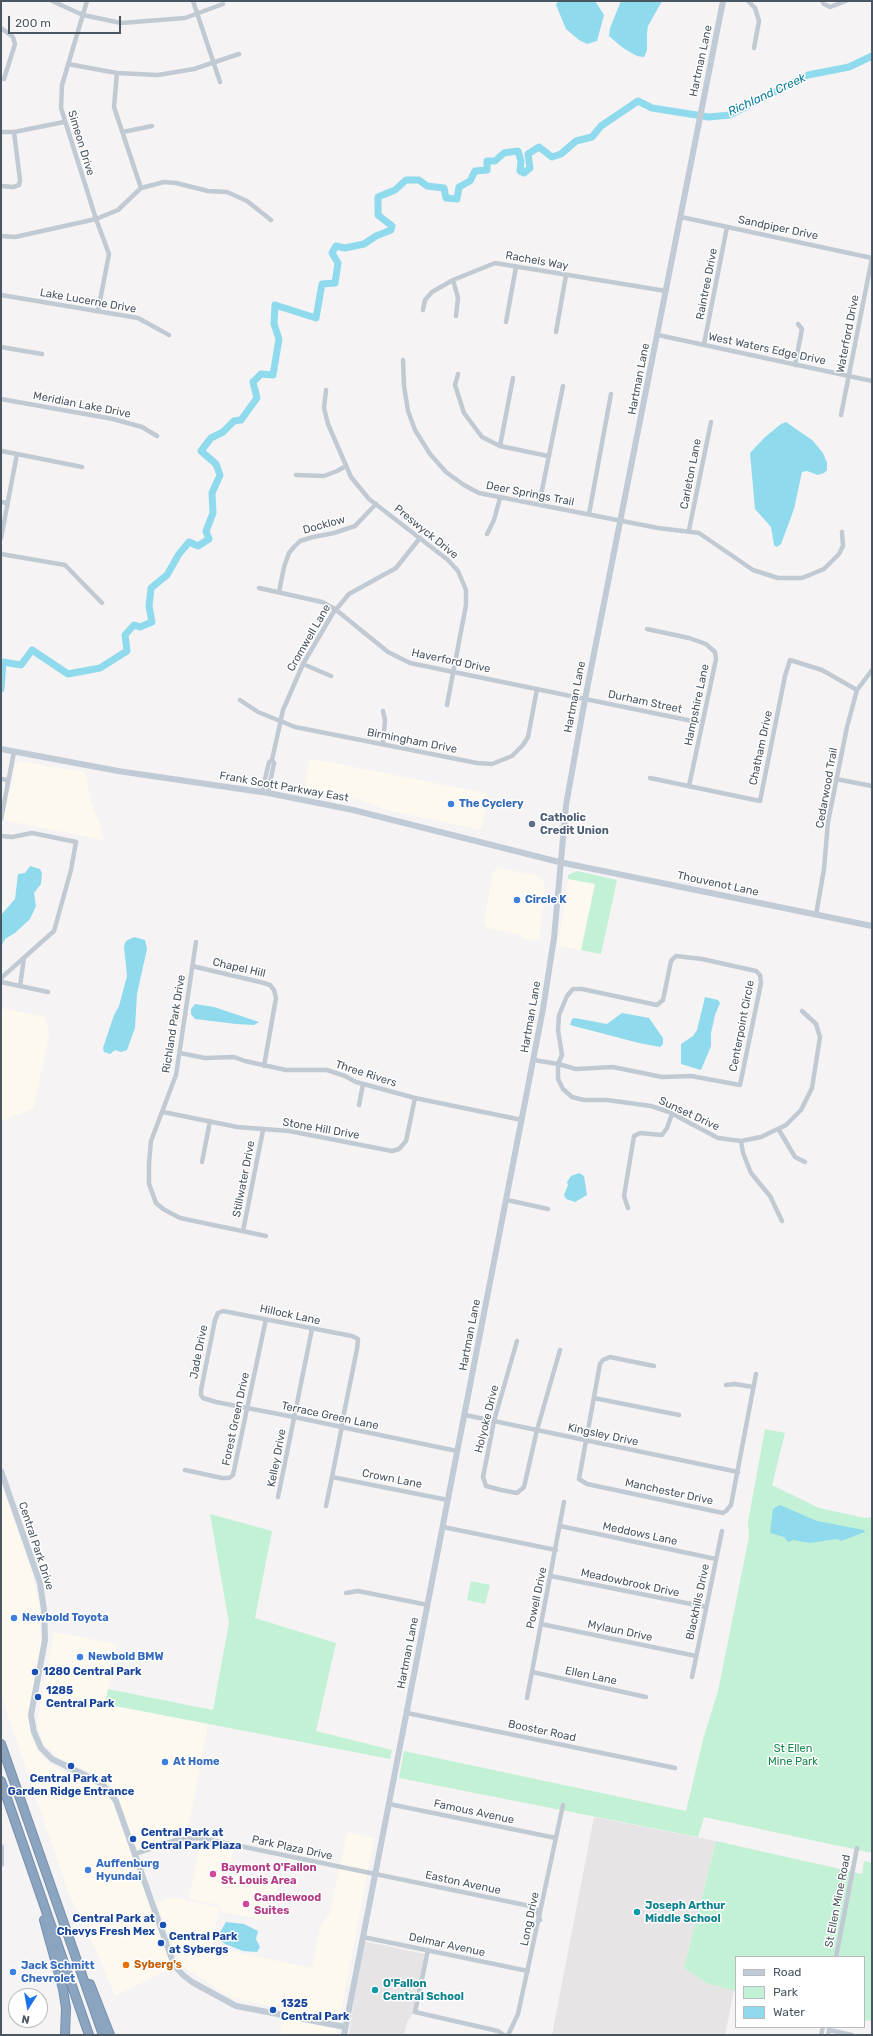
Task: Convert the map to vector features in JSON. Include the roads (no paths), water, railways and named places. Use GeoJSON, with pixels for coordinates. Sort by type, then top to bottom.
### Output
{"type":"FeatureCollection","features":[{"type":"Feature","properties":{"kind":"highway"},"geometry":{"type":"LineString","coordinates":[[1,1744],[103,2035]]}},
{"type":"Feature","properties":{"kind":"highway"},"geometry":{"type":"LineString","coordinates":[[1,1781],[89,2035]]}},
{"type":"Feature","properties":{"kind":"highway"},"geometry":{"type":"LineString","coordinates":[[39,1890],[41,1908],[63,1989],[66,2008],[65,2035]]}},
{"type":"Feature","properties":{"kind":"highway"},"geometry":{"type":"LineString","coordinates":[[77,1960],[88,1977],[110,2035]]}},
{"type":"Feature","properties":{"kind":"street"},"geometry":{"type":"LineString","coordinates":[[52,1],[83,15],[121,23],[179,18],[197,14],[223,4]]}},
{"type":"Feature","properties":{"kind":"street","name":"Simeon Drive"},"geometry":{"type":"LineString","coordinates":[[87,1],[62,85],[61,108],[64,122],[108,254],[98,311]]}},
{"type":"Feature","properties":{"kind":"street"},"geometry":{"type":"LineString","coordinates":[[193,1],[220,82]]}},
{"type":"Feature","properties":{"kind":"street","name":"Hartman Lane"},"geometry":{"type":"LineString","coordinates":[[344,2035],[534,1060],[553,946],[559,862],[566,805],[585,699],[723,1]]}},
{"type":"Feature","properties":{"kind":"street"},"geometry":{"type":"LineString","coordinates":[[748,1],[755,8],[759,21],[754,48]]}},
{"type":"Feature","properties":{"kind":"street"},"geometry":{"type":"LineString","coordinates":[[822,1],[830,7],[846,1]]}},
{"type":"Feature","properties":{"kind":"street"},"geometry":{"type":"LineString","coordinates":[[1,28],[13,37],[15,44],[4,79]]}},
{"type":"Feature","properties":{"kind":"street"},"geometry":{"type":"LineString","coordinates":[[68,64],[117,73],[158,75],[194,69],[239,54]]}},
{"type":"Feature","properties":{"kind":"street"},"geometry":{"type":"LineString","coordinates":[[117,73],[114,107],[141,188]]}},
{"type":"Feature","properties":{"kind":"street"},"geometry":{"type":"LineString","coordinates":[[1,132],[14,132],[64,122]]}},
{"type":"Feature","properties":{"kind":"street"},"geometry":{"type":"LineString","coordinates":[[122,132],[152,126]]}},
{"type":"Feature","properties":{"kind":"street"},"geometry":{"type":"LineString","coordinates":[[1,186],[13,187],[19,185],[20,180],[14,132]]}},
{"type":"Feature","properties":{"kind":"street"},"geometry":{"type":"LineString","coordinates":[[1,236],[14,237],[96,220],[118,210],[141,188],[164,182],[208,191],[227,192],[246,201],[271,220]]}},
{"type":"Feature","properties":{"kind":"street","name":"Sandpiper Drive"},"geometry":{"type":"LineString","coordinates":[[681,217],[872,258]]}},
{"type":"Feature","properties":{"kind":"street","name":"Raintree Drive"},"geometry":{"type":"LineString","coordinates":[[704,344],[727,227]]}},
{"type":"Feature","properties":{"kind":"street","name":"Waterford Drive"},"geometry":{"type":"LineString","coordinates":[[841,415],[872,258]]}},
{"type":"Feature","properties":{"kind":"street","name":"Rachels Way"},"geometry":{"type":"LineString","coordinates":[[423,310],[425,300],[429,294],[453,280],[495,263],[666,291]]}},
{"type":"Feature","properties":{"kind":"street"},"geometry":{"type":"LineString","coordinates":[[506,322],[516,267]]}},
{"type":"Feature","properties":{"kind":"street"},"geometry":{"type":"LineString","coordinates":[[556,332],[566,275]]}},
{"type":"Feature","properties":{"kind":"street"},"geometry":{"type":"LineString","coordinates":[[453,280],[458,298],[456,316]]}},
{"type":"Feature","properties":{"kind":"street","name":"Lake Lucerne Drive"},"geometry":{"type":"LineString","coordinates":[[1,295],[138,318],[169,335]]}},
{"type":"Feature","properties":{"kind":"street"},"geometry":{"type":"LineString","coordinates":[[795,365],[802,329],[798,324]]}},
{"type":"Feature","properties":{"kind":"street","name":"West Waters Edge Drive"},"geometry":{"type":"LineString","coordinates":[[658,335],[872,381]]}},
{"type":"Feature","properties":{"kind":"street"},"geometry":{"type":"LineString","coordinates":[[1,347],[42,354]]}},
{"type":"Feature","properties":{"kind":"street","name":"Deer Springs Trail"},"geometry":{"type":"LineString","coordinates":[[403,360],[404,386],[408,411],[415,430],[430,454],[446,472],[464,485],[479,493],[658,528],[689,530],[708,538],[753,570],[767,576],[788,579],[810,576],[830,564],[843,546],[844,538],[842,532]]}},
{"type":"Feature","properties":{"kind":"street"},"geometry":{"type":"LineString","coordinates":[[458,374],[455,385],[464,413],[482,436],[500,446],[548,456]]}},
{"type":"Feature","properties":{"kind":"street"},"geometry":{"type":"LineString","coordinates":[[500,446],[513,378]]}},
{"type":"Feature","properties":{"kind":"street"},"geometry":{"type":"LineString","coordinates":[[539,505],[563,386]]}},
{"type":"Feature","properties":{"kind":"street","name":"Preswyck Drive"},"geometry":{"type":"LineString","coordinates":[[326,390],[324,408],[326,416],[351,477],[369,499],[455,567],[466,590],[466,605],[447,705]]}},
{"type":"Feature","properties":{"kind":"street"},"geometry":{"type":"LineString","coordinates":[[589,514],[612,394]]}},
{"type":"Feature","properties":{"kind":"street","name":"Meridian Lake Drive"},"geometry":{"type":"LineString","coordinates":[[1,399],[113,418],[142,426],[157,436]]}},
{"type":"Feature","properties":{"kind":"street","name":"Carleton Lane"},"geometry":{"type":"LineString","coordinates":[[689,530],[711,422]]}},
{"type":"Feature","properties":{"kind":"street"},"geometry":{"type":"LineString","coordinates":[[1,451],[82,467]]}},
{"type":"Feature","properties":{"kind":"street"},"geometry":{"type":"LineString","coordinates":[[1,538],[17,454]]}},
{"type":"Feature","properties":{"kind":"street"},"geometry":{"type":"LineString","coordinates":[[296,475],[324,476],[337,472],[346,466]]}},
{"type":"Feature","properties":{"kind":"street"},"geometry":{"type":"LineString","coordinates":[[487,534],[494,520],[500,498]]}},
{"type":"Feature","properties":{"kind":"street"},"geometry":{"type":"LineString","coordinates":[[1,502],[7,503]]}},
{"type":"Feature","properties":{"kind":"street","name":"Docklow"},"geometry":{"type":"LineString","coordinates":[[279,592],[284,567],[289,553],[294,546],[300,541],[313,536],[334,533],[355,526],[376,504]]}},
{"type":"Feature","properties":{"kind":"street","name":"Cromwell Lane"},"geometry":{"type":"LineString","coordinates":[[265,792],[274,763],[272,760],[283,710],[303,664],[335,609],[349,594],[393,570],[420,538]]}},
{"type":"Feature","properties":{"kind":"street"},"geometry":{"type":"LineString","coordinates":[[1,554],[65,565],[102,603]]}},
{"type":"Feature","properties":{"kind":"street","name":"Haverford Drive"},"geometry":{"type":"LineString","coordinates":[[259,588],[322,602],[335,609],[395,656],[410,662],[585,699]]}},
{"type":"Feature","properties":{"kind":"street","name":"Hampshire Lane"},"geometry":{"type":"LineString","coordinates":[[647,629],[689,638],[706,644],[715,652],[689,786]]}},
{"type":"Feature","properties":{"kind":"street","name":"Chatham Drive"},"geometry":{"type":"LineString","coordinates":[[650,778],[760,801],[782,691],[790,660],[822,670],[857,690]]}},
{"type":"Feature","properties":{"kind":"street"},"geometry":{"type":"LineString","coordinates":[[303,664],[331,676]]}},
{"type":"Feature","properties":{"kind":"street","name":"Cedarwood Trail"},"geometry":{"type":"LineString","coordinates":[[816,915],[824,869],[828,822],[850,713],[857,690],[872,670]]}},
{"type":"Feature","properties":{"kind":"street","name":"Birmingham Drive"},"geometry":{"type":"LineString","coordinates":[[240,700],[258,712],[281,722],[477,763],[499,762],[518,752],[528,737],[538,689]]}},
{"type":"Feature","properties":{"kind":"street","name":"Durham Street"},"geometry":{"type":"LineString","coordinates":[[585,699],[702,722]]}},
{"type":"Feature","properties":{"kind":"street"},"geometry":{"type":"LineString","coordinates":[[383,711],[385,720],[383,744]]}},
{"type":"Feature","properties":{"kind":"street","name":"Frank Scott Parkway East"},"geometry":{"type":"LineString","coordinates":[[1,750],[118,771],[265,792],[353,810],[559,862]]}},
{"type":"Feature","properties":{"kind":"street"},"geometry":{"type":"LineString","coordinates":[[1,819],[5,783],[14,752]]}},
{"type":"Feature","properties":{"kind":"street"},"geometry":{"type":"LineString","coordinates":[[1,779],[5,783]]}},
{"type":"Feature","properties":{"kind":"street"},"geometry":{"type":"LineString","coordinates":[[836,779],[872,786]]}},
{"type":"Feature","properties":{"kind":"street"},"geometry":{"type":"LineString","coordinates":[[1,836],[12,837],[32,834],[76,842],[71,870],[54,931],[1,978]]}},
{"type":"Feature","properties":{"kind":"street","name":"Thouvenot Lane"},"geometry":{"type":"LineString","coordinates":[[559,862],[872,926]]}},
{"type":"Feature","properties":{"kind":"street","name":"Richland Park Drive"},"geometry":{"type":"LineString","coordinates":[[196,942],[176,1075],[154,1132],[149,1163],[149,1184],[156,1203],[163,1209],[180,1218],[266,1236]]}},
{"type":"Feature","properties":{"kind":"street","name":"Centerpoint Circle"},"geometry":{"type":"LineString","coordinates":[[534,1060],[576,1069],[613,1067],[662,1078],[691,1076],[740,1085],[760,989],[760,975],[756,971],[679,955],[671,961],[663,1000],[657,1005],[582,989],[572,989],[567,996],[559,1015],[558,1030],[562,1055],[558,1064]]}},
{"type":"Feature","properties":{"kind":"street"},"geometry":{"type":"LineString","coordinates":[[20,986],[24,958]]}},
{"type":"Feature","properties":{"kind":"street","name":"Chapel Hill"},"geometry":{"type":"LineString","coordinates":[[192,966],[264,983],[270,985],[274,990],[276,998],[264,1066]]}},
{"type":"Feature","properties":{"kind":"street"},"geometry":{"type":"LineString","coordinates":[[1,982],[48,992]]}},
{"type":"Feature","properties":{"kind":"street","name":"Sunset Drive"},"geometry":{"type":"LineString","coordinates":[[558,1064],[558,1079],[563,1089],[572,1097],[584,1100],[630,1102],[651,1106],[672,1114],[718,1138],[741,1141],[761,1138],[779,1130],[786,1125],[801,1110],[812,1088],[820,1037],[816,1024],[802,1011]]}},
{"type":"Feature","properties":{"kind":"street","name":"Three Rivers"},"geometry":{"type":"LineString","coordinates":[[180,1053],[205,1058],[234,1057],[264,1066],[286,1070],[327,1070],[363,1084],[415,1098],[522,1120]]}},
{"type":"Feature","properties":{"kind":"street"},"geometry":{"type":"LineString","coordinates":[[359,1105],[363,1084]]}},
{"type":"Feature","properties":{"kind":"street","name":"Stone Hill Drive"},"geometry":{"type":"LineString","coordinates":[[163,1112],[237,1127],[289,1131],[392,1151],[399,1149],[406,1142],[415,1098]]}},
{"type":"Feature","properties":{"kind":"street"},"geometry":{"type":"LineString","coordinates":[[628,1208],[624,1196],[634,1136],[640,1133],[662,1135],[666,1130],[672,1114]]}},
{"type":"Feature","properties":{"kind":"street"},"geometry":{"type":"LineString","coordinates":[[202,1162],[210,1121]]}},
{"type":"Feature","properties":{"kind":"street","name":"Stillwater Drive"},"geometry":{"type":"LineString","coordinates":[[243,1231],[263,1130]]}},
{"type":"Feature","properties":{"kind":"street"},"geometry":{"type":"LineString","coordinates":[[779,1130],[795,1157],[805,1162]]}},
{"type":"Feature","properties":{"kind":"street"},"geometry":{"type":"LineString","coordinates":[[741,1141],[743,1153],[751,1173],[770,1196],[782,1221]]}},
{"type":"Feature","properties":{"kind":"street"},"geometry":{"type":"LineString","coordinates":[[507,1200],[548,1209]]}},
{"type":"Feature","properties":{"kind":"street","name":"Hillock Lane"},"geometry":{"type":"LineString","coordinates":[[218,1313],[222,1311],[266,1319],[352,1336],[358,1339],[342,1427]]}},
{"type":"Feature","properties":{"kind":"street","name":"Jade Drive"},"geometry":{"type":"LineString","coordinates":[[201,1395],[215,1320],[218,1313]]}},
{"type":"Feature","properties":{"kind":"street","name":"Forest Green Drive"},"geometry":{"type":"LineString","coordinates":[[186,1470],[222,1478],[229,1478],[233,1475],[266,1319]]}},
{"type":"Feature","properties":{"kind":"street","name":"Kelley Drive"},"geometry":{"type":"LineString","coordinates":[[278,1497],[312,1329]]}},
{"type":"Feature","properties":{"kind":"street","name":"Holyoke Drive"},"geometry":{"type":"LineString","coordinates":[[518,1341],[494,1421],[483,1480],[488,1487],[516,1493],[524,1487],[536,1430]]}},
{"type":"Feature","properties":{"kind":"street"},"geometry":{"type":"LineString","coordinates":[[536,1430],[560,1350]]}},
{"type":"Feature","properties":{"kind":"street"},"geometry":{"type":"LineString","coordinates":[[585,1440],[600,1364],[605,1357],[654,1366]]}},
{"type":"Feature","properties":{"kind":"street","name":"Manchester Drive"},"geometry":{"type":"LineString","coordinates":[[585,1440],[578,1474],[579,1479],[582,1482],[726,1512],[730,1508],[738,1472],[756,1374]]}},
{"type":"Feature","properties":{"kind":"street"},"geometry":{"type":"LineString","coordinates":[[726,1385],[735,1384],[753,1387]]}},
{"type":"Feature","properties":{"kind":"street","name":"Terrace Green Lane"},"geometry":{"type":"LineString","coordinates":[[201,1395],[209,1400],[457,1451]]}},
{"type":"Feature","properties":{"kind":"street"},"geometry":{"type":"LineString","coordinates":[[594,1398],[679,1415]]}},
{"type":"Feature","properties":{"kind":"street","name":"Kingsley Drive"},"geometry":{"type":"LineString","coordinates":[[464,1414],[738,1472]]}},
{"type":"Feature","properties":{"kind":"street"},"geometry":{"type":"LineString","coordinates":[[326,1506],[342,1427]]}},
{"type":"Feature","properties":{"kind":"street","name":"Central Park Drive"},"geometry":{"type":"LineString","coordinates":[[1,1471],[40,1583],[43,1599],[45,1640],[32,1706],[31,1715],[34,1732],[41,1748],[52,1759],[98,1781],[111,1793],[116,1801],[174,1964],[184,1976],[236,2006],[345,2027]]}},
{"type":"Feature","properties":{"kind":"street","name":"Crown Lane"},"geometry":{"type":"LineString","coordinates":[[332,1477],[448,1500]]}},
{"type":"Feature","properties":{"kind":"street","name":"Powell Drive"},"geometry":{"type":"LineString","coordinates":[[527,1698],[564,1502]]}},
{"type":"Feature","properties":{"kind":"street","name":"Meddows Lane"},"geometry":{"type":"LineString","coordinates":[[560,1526],[716,1559]]}},
{"type":"Feature","properties":{"kind":"street"},"geometry":{"type":"LineString","coordinates":[[443,1527],[556,1550]]}},
{"type":"Feature","properties":{"kind":"street","name":"Blackhills Drive"},"geometry":{"type":"LineString","coordinates":[[692,1677],[722,1531]]}},
{"type":"Feature","properties":{"kind":"street","name":"Meadowbrook Drive"},"geometry":{"type":"LineString","coordinates":[[551,1576],[706,1607]]}},
{"type":"Feature","properties":{"kind":"street"},"geometry":{"type":"LineString","coordinates":[[346,1593],[358,1591],[428,1605]]}},
{"type":"Feature","properties":{"kind":"street","name":"Mylaun Drive"},"geometry":{"type":"LineString","coordinates":[[541,1624],[696,1656]]}},
{"type":"Feature","properties":{"kind":"street","name":"Ellen Lane"},"geometry":{"type":"LineString","coordinates":[[532,1672],[646,1697]]}},
{"type":"Feature","properties":{"kind":"street","name":"Booster Road"},"geometry":{"type":"LineString","coordinates":[[406,1713],[675,1768]]}},
{"type":"Feature","properties":{"kind":"street","name":"Famous Avenue"},"geometry":{"type":"LineString","coordinates":[[389,1804],[556,1838]]}},
{"type":"Feature","properties":{"kind":"street","name":"Long Drive"},"geometry":{"type":"LineString","coordinates":[[508,2035],[518,2014],[540,1920],[563,1805]]}},
{"type":"Feature","properties":{"kind":"street","name":"Park Plaza Drive"},"geometry":{"type":"LineString","coordinates":[[135,1854],[179,1839],[200,1838],[375,1874]]}},
{"type":"Feature","properties":{"kind":"street"},"geometry":{"type":"LineString","coordinates":[[1,1848],[1,1864]]}},
{"type":"Feature","properties":{"kind":"street","name":"St Ellen Mine Road"},"geometry":{"type":"LineString","coordinates":[[836,1956],[857,1848]]}},
{"type":"Feature","properties":{"kind":"street","name":"Easton Avenue"},"geometry":{"type":"LineString","coordinates":[[375,1874],[530,1906],[537,1910],[540,1920]]}},
{"type":"Feature","properties":{"kind":"street","name":"Delmar Avenue"},"geometry":{"type":"LineString","coordinates":[[363,1937],[528,1971]]}},
{"type":"Feature","properties":{"kind":"street"},"geometry":{"type":"LineString","coordinates":[[428,1950],[415,2012],[498,2031],[504,2035]]}},
{"type":"Feature","properties":{"kind":"street"},"geometry":{"type":"LineString","coordinates":[[828,2035],[829,2030],[852,2035]]}},
{"type":"Feature","properties":{"kind":"water"},"geometry":{"type":"Polygon","coordinates":[[[558,1],[595,1],[604,15],[597,41],[587,44],[579,40],[566,29],[556,5],[558,1]]]}},
{"type":"Feature","properties":{"kind":"water"},"geometry":{"type":"Polygon","coordinates":[[[621,1],[662,1],[648,26],[647,50],[644,57],[637,56],[623,48],[609,36],[610,28],[621,1]]]}},
{"type":"Feature","properties":{"kind":"water"},"geometry":{"type":"Polygon","coordinates":[[[786,422],[812,440],[823,453],[827,463],[827,470],[818,475],[807,471],[802,472],[794,509],[781,544],[777,547],[774,545],[771,527],[755,509],[750,453],[765,437],[781,424],[786,422]]]}},
{"type":"Feature","properties":{"kind":"water"},"geometry":{"type":"Polygon","coordinates":[[[30,866],[40,869],[42,873],[41,884],[34,893],[36,906],[30,919],[15,933],[5,939],[1,947],[1,915],[15,899],[18,874],[25,873],[30,866]]]}},
{"type":"Feature","properties":{"kind":"water"},"geometry":{"type":"Polygon","coordinates":[[[134,937],[145,940],[147,949],[137,994],[135,1028],[127,1050],[121,1052],[115,1050],[110,1054],[104,1052],[103,1048],[114,1015],[119,1006],[127,976],[124,946],[126,941],[134,937]]]}},
{"type":"Feature","properties":{"kind":"water"},"geometry":{"type":"Polygon","coordinates":[[[705,997],[718,1000],[720,1003],[715,1015],[711,1033],[711,1046],[701,1070],[681,1064],[681,1044],[693,1036],[697,1030],[705,997]]]}},
{"type":"Feature","properties":{"kind":"water"},"geometry":{"type":"Polygon","coordinates":[[[195,1004],[214,1007],[259,1022],[254,1025],[195,1019],[191,1014],[191,1009],[195,1004]]]}},
{"type":"Feature","properties":{"kind":"water"},"geometry":{"type":"Polygon","coordinates":[[[622,1013],[649,1018],[663,1038],[663,1044],[660,1047],[639,1043],[570,1025],[572,1019],[575,1018],[607,1024],[622,1013]]]}},
{"type":"Feature","properties":{"kind":"water"},"geometry":{"type":"Polygon","coordinates":[[[579,1173],[584,1176],[587,1195],[575,1202],[566,1199],[564,1195],[568,1185],[567,1182],[571,1176],[579,1173]]]}},
{"type":"Feature","properties":{"kind":"water"},"geometry":{"type":"Polygon","coordinates":[[[780,1505],[817,1521],[864,1530],[865,1532],[841,1541],[837,1539],[810,1543],[793,1540],[788,1542],[784,1537],[770,1533],[773,1509],[780,1505]]]}},
{"type":"Feature","properties":{"kind":"water"},"geometry":{"type":"Polygon","coordinates":[[[226,1922],[244,1924],[258,1931],[256,1939],[260,1947],[257,1952],[243,1951],[225,1944],[220,1940],[219,1934],[226,1922]]]}},
{"type":"Feature","properties":{"kind":"waterway","name":"Richland Creek"},"geometry":{"type":"LineString","coordinates":[[1,689],[3,662],[21,665],[32,650],[68,674],[100,668],[127,651],[125,635],[134,625],[140,627],[152,622],[149,606],[151,588],[167,575],[179,554],[189,542],[198,546],[209,539],[206,531],[213,513],[212,493],[220,475],[216,464],[201,451],[211,438],[223,432],[234,421],[241,420],[257,398],[253,382],[261,374],[273,375],[279,339],[274,324],[275,305],[316,318],[322,284],[335,283],[338,263],[332,253],[336,246],[345,248],[364,244],[376,236],[391,230],[392,226],[378,215],[378,197],[395,190],[406,180],[419,180],[427,186],[444,188],[446,198],[457,199],[459,187],[470,181],[475,171],[487,170],[487,161],[495,161],[504,153],[518,151],[521,161],[520,171],[524,173],[530,168],[528,154],[539,147],[552,157],[561,154],[576,141],[592,137],[601,126],[638,101],[652,108],[709,117],[730,115],[808,75],[849,67],[872,56]]}},
{"type":"Feature","properties":{"kind":"place","name":"The Cyclery"},"geometry":{"type":"Point","coordinates":[451,804]}},
{"type":"Feature","properties":{"kind":"place","name":"Catholic Credit Union"},"geometry":{"type":"Point","coordinates":[532,824]}},
{"type":"Feature","properties":{"kind":"place","name":"Circle K"},"geometry":{"type":"Point","coordinates":[517,900]}},
{"type":"Feature","properties":{"kind":"place","name":"Newbold Toyota"},"geometry":{"type":"Point","coordinates":[14,1618]}},
{"type":"Feature","properties":{"kind":"place","name":"Newbold BMW"},"geometry":{"type":"Point","coordinates":[80,1657]}},
{"type":"Feature","properties":{"kind":"place","name":"1280 Central Park"},"geometry":{"type":"Point","coordinates":[35,1672]}},
{"type":"Feature","properties":{"kind":"place","name":"1285 Central Park"},"geometry":{"type":"Point","coordinates":[38,1697]}},
{"type":"Feature","properties":{"kind":"place","name":"At Home"},"geometry":{"type":"Point","coordinates":[165,1762]}},
{"type":"Feature","properties":{"kind":"place","name":"Central Park at Garden Ridge Entrance"},"geometry":{"type":"Point","coordinates":[71,1766]}},
{"type":"Feature","properties":{"kind":"place","name":"Central Park at Central Park Plaza"},"geometry":{"type":"Point","coordinates":[133,1839]}},
{"type":"Feature","properties":{"kind":"place","name":"Auffenburg Hyundai"},"geometry":{"type":"Point","coordinates":[88,1870]}},
{"type":"Feature","properties":{"kind":"place","name":"Baymont O'Fallon St. Louis Area"},"geometry":{"type":"Point","coordinates":[213,1874]}},
{"type":"Feature","properties":{"kind":"place","name":"Candlewood Suites"},"geometry":{"type":"Point","coordinates":[246,1904]}},
{"type":"Feature","properties":{"kind":"place","name":"Joseph Arthur Middle School"},"geometry":{"type":"Point","coordinates":[637,1912]}},
{"type":"Feature","properties":{"kind":"place","name":"Central Park at Chevys Fresh Mex"},"geometry":{"type":"Point","coordinates":[163,1925]}},
{"type":"Feature","properties":{"kind":"place","name":"Central Park at Sybergs"},"geometry":{"type":"Point","coordinates":[161,1943]}},
{"type":"Feature","properties":{"kind":"place","name":"Syberg's"},"geometry":{"type":"Point","coordinates":[126,1965]}},
{"type":"Feature","properties":{"kind":"place","name":"Jack Schmitt Chevrolet"},"geometry":{"type":"Point","coordinates":[13,1972]}},
{"type":"Feature","properties":{"kind":"place","name":"O'Fallon Central School"},"geometry":{"type":"Point","coordinates":[375,1990]}},
{"type":"Feature","properties":{"kind":"place","name":"1325 Central Park"},"geometry":{"type":"Point","coordinates":[273,2010]}},
{"type":"Feature","properties":{"kind":"park label","name":"St Ellen Mine Park"},"geometry":{"type":"Point","coordinates":[793,1755]}}]}
